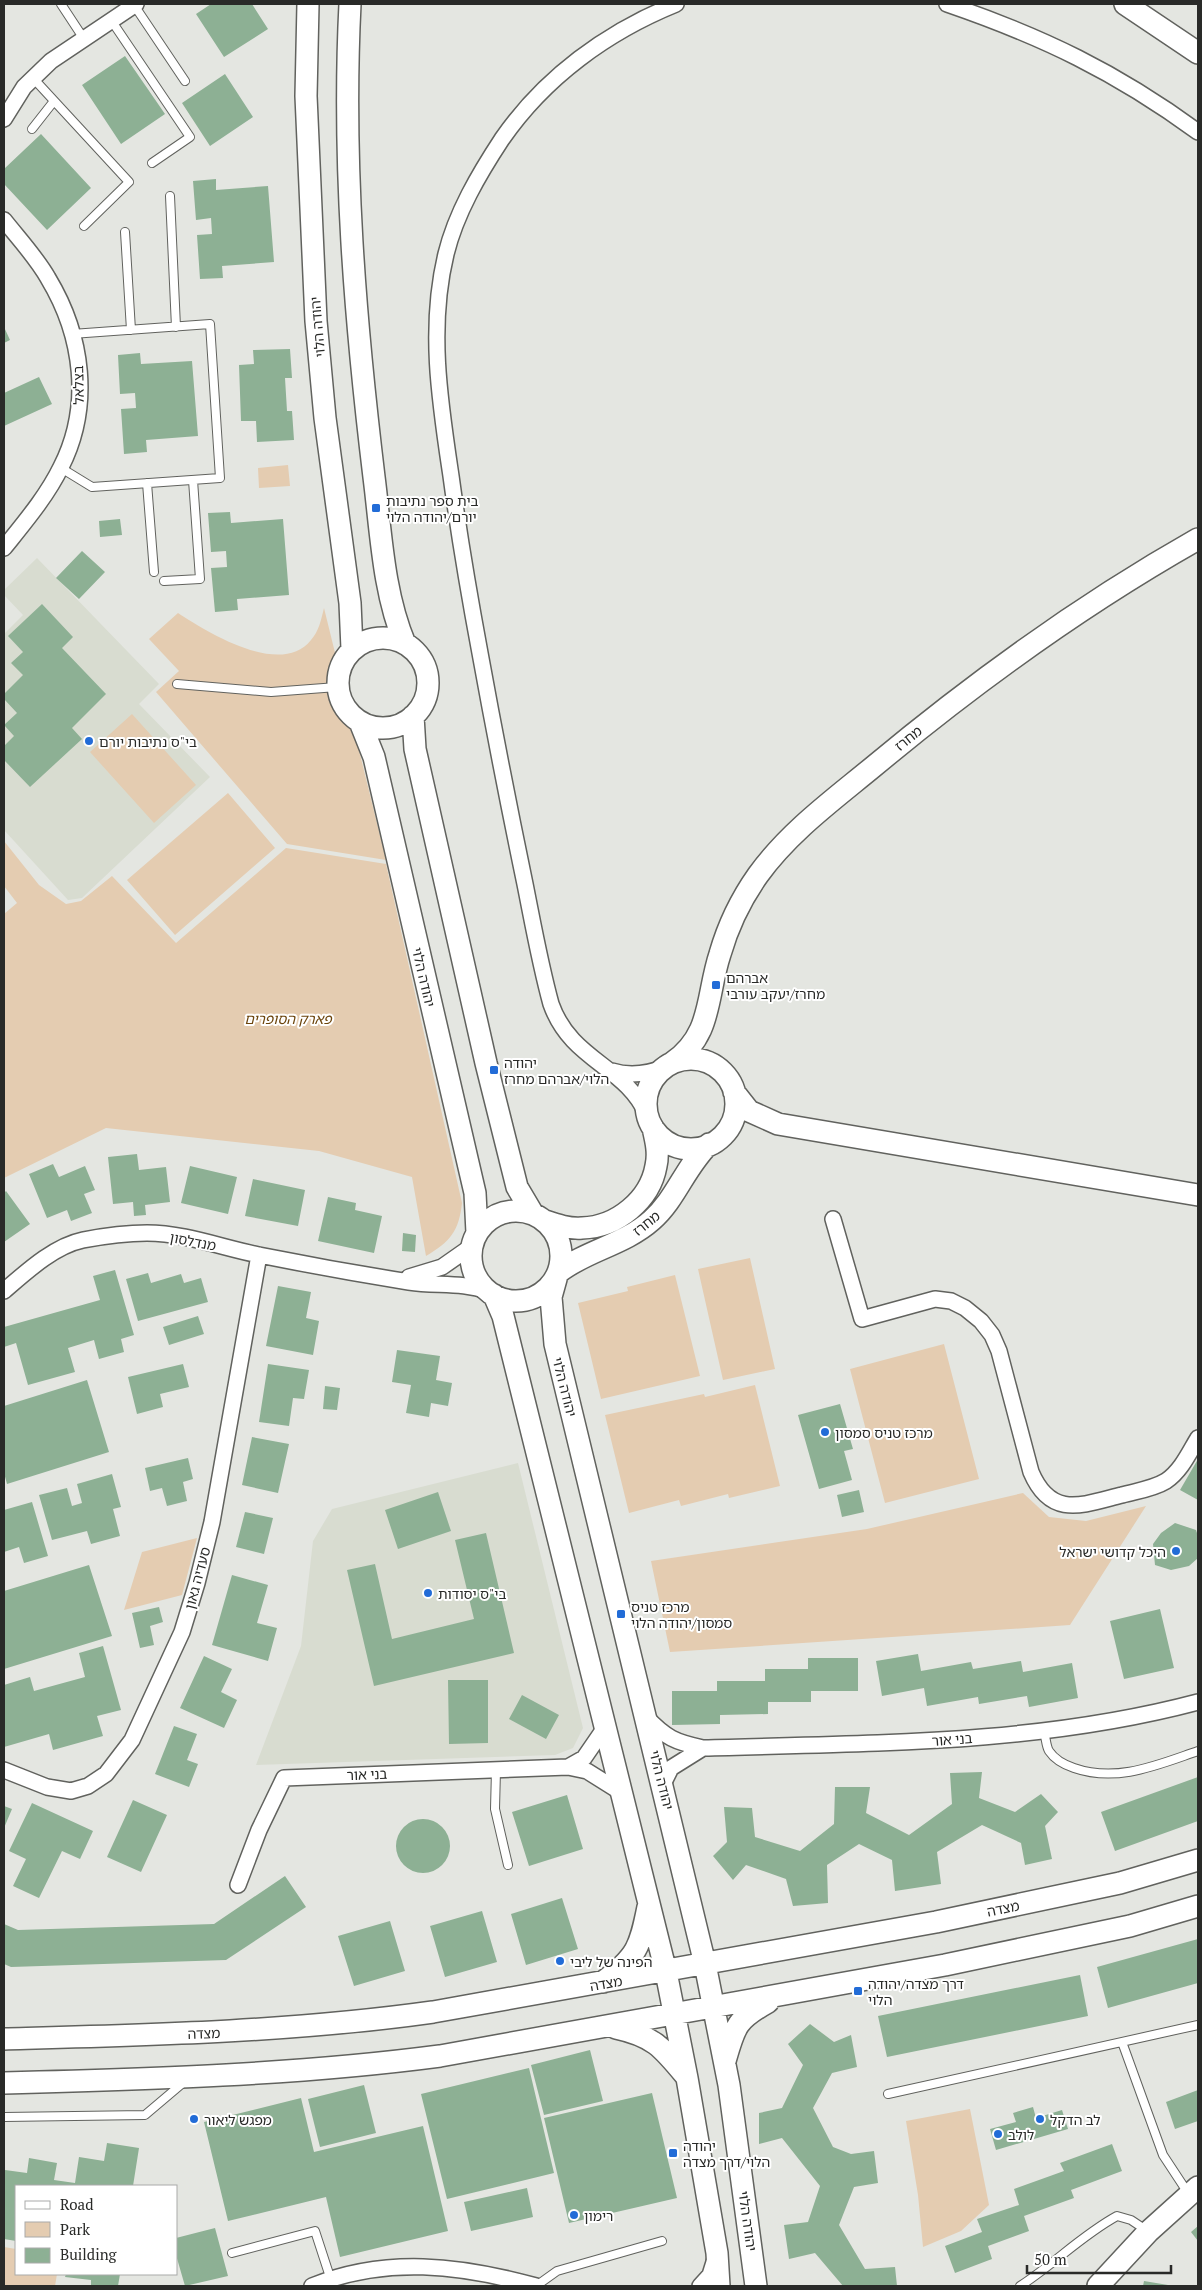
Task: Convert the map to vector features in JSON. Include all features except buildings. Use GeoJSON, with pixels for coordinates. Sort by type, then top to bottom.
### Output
{"type":"FeatureCollection","features":[{"type":"Feature","properties":{"kind":"main road","name":"יהודה הלוי"},"geometry":{"type":"LineString","coordinates":[[308,4],[306,96],[315,311],[325,418],[350,603],[352,649]]}},
{"type":"Feature","properties":{"kind":"main road"},"geometry":{"type":"LineString","coordinates":[[350,4],[348,147],[357,317],[366,413],[390,597],[405,644]]}},
{"type":"Feature","properties":{"kind":"main road"},"geometry":{"type":"LineString","coordinates":[[1126,4],[1198,53]]}},
{"type":"Feature","properties":{"kind":"main road","name":"מחרז"},"geometry":{"type":"LineString","coordinates":[[669,1065],[685,1054],[693,1045],[708,1012],[719,956],[736,910],[759,874],[798,831],[891,752],[1011,659],[1118,587],[1198,539]]}},
{"type":"Feature","properties":{"kind":"main road"},"geometry":{"type":"LineString","coordinates":[[378,638],[392,638],[405,644],[421,658],[428,678],[425,699],[413,716],[401,724],[387,728],[373,727],[360,722],[344,708],[337,687],[340,667],[352,649],[364,642],[378,638]]}},
{"type":"Feature","properties":{"kind":"main road"},"geometry":{"type":"LineString","coordinates":[[413,716],[415,749],[486,1063],[518,1187],[539,1217],[554,1231],[560,1244],[562,1258],[557,1275],[541,1294],[528,1300],[513,1301],[491,1293]]}},
{"type":"Feature","properties":{"kind":"main road","name":"יהודה הלוי"},"geometry":{"type":"LineString","coordinates":[[360,722],[374,757],[475,1193],[478,1213],[474,1240]]}},
{"type":"Feature","properties":{"kind":"main road","name":"מחרז"},"geometry":{"type":"LineString","coordinates":[[708,1012],[712,1048],[724,1074]]}},
{"type":"Feature","properties":{"kind":"main road"},"geometry":{"type":"LineString","coordinates":[[778,1124],[750,1127],[695,1148],[681,1147],[663,1139],[650,1122],[646,1101],[649,1088],[656,1076],[669,1065],[686,1059],[700,1060],[713,1065],[724,1074],[734,1092],[749,1111],[778,1124],[1198,1195]]}},
{"type":"Feature","properties":{"kind":"main road"},"geometry":{"type":"LineString","coordinates":[[715,1141],[732,1120],[735,1106],[734,1092]]}},
{"type":"Feature","properties":{"kind":"main road","name":"מחרז"},"geometry":{"type":"LineString","coordinates":[[539,1217],[564,1227],[582,1228],[600,1225],[616,1219],[630,1209],[647,1190],[656,1166],[658,1148],[650,1122]]}},
{"type":"Feature","properties":{"kind":"main road","name":"מחרז"},"geometry":{"type":"LineString","coordinates":[[557,1275],[579,1257],[633,1234],[653,1219],[675,1193],[695,1160],[715,1141]]}},
{"type":"Feature","properties":{"kind":"main road"},"geometry":{"type":"LineString","coordinates":[[539,1217],[519,1211],[505,1212],[491,1218],[474,1240],[471,1260],[475,1275],[491,1293],[503,1316],[666,1972],[687,2078],[717,2253],[719,2286]]}},
{"type":"Feature","properties":{"kind":"main road","name":"יהודה הלוי"},"geometry":{"type":"LineString","coordinates":[[557,1275],[551,1297],[555,1344],[663,1784],[705,1964],[724,2063],[756,2286]]}},
{"type":"Feature","properties":{"kind":"main road","name":"מצדה"},"geometry":{"type":"LineString","coordinates":[[4,2039],[249,2031],[351,2024],[600,1984],[936,1922],[1120,1883],[1198,1860]]}},
{"type":"Feature","properties":{"kind":"main road"},"geometry":{"type":"LineString","coordinates":[[600,1984],[622,1968],[635,1954],[644,1932],[649,1902]]}},
{"type":"Feature","properties":{"kind":"main road"},"geometry":{"type":"LineString","coordinates":[[4,2082],[190,2077],[356,2067],[440,2056],[675,2015],[1050,1943],[1130,1926],[1198,1906]]}},
{"type":"Feature","properties":{"kind":"main road"},"geometry":{"type":"LineString","coordinates":[[724,2063],[734,2030],[745,2015],[782,1994]]}},
{"type":"Feature","properties":{"kind":"main road"},"geometry":{"type":"LineString","coordinates":[[611,2026],[637,2032],[656,2042],[687,2078]]}},
{"type":"Feature","properties":{"kind":"main road"},"geometry":{"type":"LineString","coordinates":[[1098,2286],[1148,2232],[1193,2191]]}},
{"type":"Feature","properties":{"kind":"street"},"geometry":{"type":"LineString","coordinates":[[4,118],[24,87],[51,61],[135,4]]}},
{"type":"Feature","properties":{"kind":"street"},"geometry":{"type":"LineString","coordinates":[[650,1122],[629,1088],[581,1050],[568,1037],[554,1013],[548,995],[494,733],[464,568],[440,399],[437,314],[442,272],[453,230],[480,172],[514,122],[554,79],[598,44],[646,16],[676,4]]}},
{"type":"Feature","properties":{"kind":"street"},"geometry":{"type":"LineString","coordinates":[[947,4],[1045,41],[1097,66],[1155,101],[1198,132]]}},
{"type":"Feature","properties":{"kind":"street","name":"בצלאל"},"geometry":{"type":"LineString","coordinates":[[4,220],[48,278],[72,334],[77,351],[82,397],[76,427],[61,468],[30,515],[4,548]]}},
{"type":"Feature","properties":{"kind":"street"},"geometry":{"type":"LineString","coordinates":[[605,1068],[635,1075],[652,1072],[669,1065]]}},
{"type":"Feature","properties":{"kind":"street"},"geometry":{"type":"LineString","coordinates":[[833,1219],[862,1319],[935,1299],[944,1299],[965,1308],[988,1328],[999,1351],[1031,1472],[1040,1489],[1052,1501],[1067,1506],[1082,1505],[1158,1485],[1178,1469],[1198,1438]]}},
{"type":"Feature","properties":{"kind":"street","name":"מנדלסון"},"geometry":{"type":"LineString","coordinates":[[4,1291],[22,1274],[56,1252],[81,1241],[120,1234],[149,1233],[177,1236],[259,1255],[395,1279],[434,1284],[470,1285],[491,1293]]}},
{"type":"Feature","properties":{"kind":"street","name":"מנדלסון"},"geometry":{"type":"LineString","coordinates":[[395,1279],[415,1276],[442,1268],[474,1240]]}},
{"type":"Feature","properties":{"kind":"street","name":"סעדיה גאון"},"geometry":{"type":"LineString","coordinates":[[4,1770],[47,1787],[71,1791],[88,1786],[106,1774],[135,1733],[179,1640],[197,1583],[212,1522],[259,1255]]}},
{"type":"Feature","properties":{"kind":"street","name":"בני אור"},"geometry":{"type":"LineString","coordinates":[[646,1716],[662,1734],[677,1742],[703,1748],[932,1741],[1044,1732],[1117,1720],[1198,1702]]}},
{"type":"Feature","properties":{"kind":"street"},"geometry":{"type":"LineString","coordinates":[[568,1767],[584,1758],[595,1745],[606,1726]]}},
{"type":"Feature","properties":{"kind":"street"},"geometry":{"type":"LineString","coordinates":[[663,1784],[672,1768],[703,1748]]}},
{"type":"Feature","properties":{"kind":"street","name":"בני אור"},"geometry":{"type":"LineString","coordinates":[[238,1885],[259,1830],[284,1778],[568,1767],[587,1771],[622,1793]]}},
{"type":"Feature","properties":{"kind":"street"},"geometry":{"type":"LineString","coordinates":[[700,2286],[710,2275],[717,2253]]}},
{"type":"Feature","properties":{"kind":"street"},"geometry":{"type":"LineString","coordinates":[[312,2286],[362,2270],[398,2266],[463,2270],[536,2286]]}},
{"type":"Feature","properties":{"kind":"lane"},"geometry":{"type":"LineString","coordinates":[[61,4],[84,38]]}},
{"type":"Feature","properties":{"kind":"lane"},"geometry":{"type":"LineString","coordinates":[[135,4],[185,81]]}},
{"type":"Feature","properties":{"kind":"lane"},"geometry":{"type":"LineString","coordinates":[[111,20],[190,137],[152,163]]}},
{"type":"Feature","properties":{"kind":"lane"},"geometry":{"type":"LineString","coordinates":[[33,78],[129,182],[84,226]]}},
{"type":"Feature","properties":{"kind":"lane"},"geometry":{"type":"LineString","coordinates":[[32,130],[54,100]]}},
{"type":"Feature","properties":{"kind":"lane"},"geometry":{"type":"LineString","coordinates":[[170,196],[176,327]]}},
{"type":"Feature","properties":{"kind":"lane"},"geometry":{"type":"LineString","coordinates":[[125,232],[131,330]]}},
{"type":"Feature","properties":{"kind":"lane"},"geometry":{"type":"LineString","coordinates":[[61,468],[92,487],[220,478],[210,324],[72,334]]}},
{"type":"Feature","properties":{"kind":"lane"},"geometry":{"type":"LineString","coordinates":[[164,581],[200,579],[193,480]]}},
{"type":"Feature","properties":{"kind":"lane"},"geometry":{"type":"LineString","coordinates":[[147,483],[154,572]]}},
{"type":"Feature","properties":{"kind":"lane"},"geometry":{"type":"LineString","coordinates":[[177,684],[271,692],[337,687]]}},
{"type":"Feature","properties":{"kind":"lane"},"geometry":{"type":"LineString","coordinates":[[1044,1732],[1049,1751],[1062,1764],[1092,1774],[1119,1774],[1148,1768],[1198,1751]]}},
{"type":"Feature","properties":{"kind":"lane"},"geometry":{"type":"LineString","coordinates":[[496,1770],[495,1809],[508,1865]]}},
{"type":"Feature","properties":{"kind":"lane"},"geometry":{"type":"LineString","coordinates":[[888,2094],[1198,2025]]}},
{"type":"Feature","properties":{"kind":"lane"},"geometry":{"type":"LineString","coordinates":[[1122,2042],[1163,2155],[1193,2191]]}},
{"type":"Feature","properties":{"kind":"lane"},"geometry":{"type":"LineString","coordinates":[[4,2118],[145,2115],[190,2077]]}},
{"type":"Feature","properties":{"kind":"lane"},"geometry":{"type":"LineString","coordinates":[[1020,2286],[1044,2271],[1100,2225],[1116,2216],[1131,2220],[1148,2232]]}},
{"type":"Feature","properties":{"kind":"lane"},"geometry":{"type":"LineString","coordinates":[[232,2253],[315,2231],[331,2280]]}},
{"type":"Feature","properties":{"kind":"lane"},"geometry":{"type":"LineString","coordinates":[[536,2286],[557,2271],[662,2241]]}},
{"type":"Feature","properties":{"kind":"shaded area","name":"בי\"ס נתיבות יורם"},"geometry":{"type":"Polygon","coordinates":[[[37,558],[159,684],[139,704],[210,777],[82,898],[68,900],[4,830],[4,634],[23,615],[4,595],[4,590],[37,558]]]}},
{"type":"Feature","properties":{"kind":"shaded area","name":"בי\"ס יסודות"},"geometry":{"type":"Polygon","coordinates":[[[518,1463],[583,1728],[573,1748],[555,1755],[256,1765],[301,1646],[313,1541],[332,1509],[518,1463]]]}},
{"type":"Feature","properties":{"kind":"green space"},"geometry":{"type":"Polygon","coordinates":[[[288,465],[290,486],[259,488],[258,468],[288,465]]]}},
{"type":"Feature","properties":{"kind":"green space"},"geometry":{"type":"Polygon","coordinates":[[[324,608],[386,860],[287,844],[156,692],[179,671],[149,639],[178,613],[207,631],[244,648],[263,653],[282,654],[298,651],[314,637],[324,608]]]}},
{"type":"Feature","properties":{"kind":"green space"},"geometry":{"type":"Polygon","coordinates":[[[132,714],[196,785],[154,823],[90,752],[132,714]]]}},
{"type":"Feature","properties":{"kind":"green space"},"geometry":{"type":"Polygon","coordinates":[[[228,793],[275,848],[175,935],[127,880],[228,793]]]}},
{"type":"Feature","properties":{"kind":"green space","name":"פארק הסופרים"},"geometry":{"type":"Polygon","coordinates":[[[4,841],[39,885],[66,904],[81,901],[112,876],[176,943],[286,848],[386,864],[462,1203],[461,1213],[452,1235],[441,1246],[426,1256],[412,1177],[319,1151],[106,1128],[4,1178],[4,914],[17,903],[4,886],[4,841]]]}},
{"type":"Feature","properties":{"kind":"green space"},"geometry":{"type":"Polygon","coordinates":[[[750,1258],[775,1369],[723,1380],[698,1269],[750,1258]]]}},
{"type":"Feature","properties":{"kind":"green space"},"geometry":{"type":"Polygon","coordinates":[[[675,1275],[700,1376],[601,1399],[578,1303],[628,1291],[627,1287],[675,1275]]]}},
{"type":"Feature","properties":{"kind":"green space"},"geometry":{"type":"Polygon","coordinates":[[[944,1344],[979,1479],[885,1503],[850,1369],[944,1344]]]}},
{"type":"Feature","properties":{"kind":"green space"},"geometry":{"type":"Polygon","coordinates":[[[755,1385],[780,1486],[729,1498],[728,1494],[681,1506],[679,1500],[629,1513],[605,1415],[704,1394],[705,1397],[755,1385]]]}},
{"type":"Feature","properties":{"kind":"green space"},"geometry":{"type":"Polygon","coordinates":[[[1023,1493],[1049,1517],[1086,1521],[1146,1506],[1070,1625],[670,1652],[651,1561],[867,1529],[1023,1493]]]}},
{"type":"Feature","properties":{"kind":"green space"},"geometry":{"type":"Polygon","coordinates":[[[197,1538],[182,1595],[124,1610],[142,1552],[197,1538]]]}},
{"type":"Feature","properties":{"kind":"green space"},"geometry":{"type":"Polygon","coordinates":[[[970,2109],[989,2205],[961,2231],[923,2247],[918,2195],[906,2121],[970,2109]]]}},
{"type":"Feature","properties":{"kind":"green space"},"geometry":{"type":"Polygon","coordinates":[[[4,2247],[15,2249],[15,2275],[57,2275],[55,2286],[4,2286],[4,2247]]]}},
{"type":"Feature","properties":{"kind":"place","name":"בית ספר נתיבות יורם/יהודה הלוי"},"geometry":{"type":"Point","coordinates":[376,508]}},
{"type":"Feature","properties":{"kind":"place","name":"בי\"ס נתיבות יורם"},"geometry":{"type":"Point","coordinates":[89,741]}},
{"type":"Feature","properties":{"kind":"place","name":"אברהם מחרז/יעקב עורבי"},"geometry":{"type":"Point","coordinates":[716,985]}},
{"type":"Feature","properties":{"kind":"place","name":"יהודה הלוי/אברהם מחרז"},"geometry":{"type":"Point","coordinates":[494,1070]}},
{"type":"Feature","properties":{"kind":"place","name":"מרכז טניס סמסון"},"geometry":{"type":"Point","coordinates":[825,1432]}},
{"type":"Feature","properties":{"kind":"place","name":"היכל קדושי ישראל"},"geometry":{"type":"Point","coordinates":[1176,1551]}},
{"type":"Feature","properties":{"kind":"place","name":"בי\"ס יסודות"},"geometry":{"type":"Point","coordinates":[428,1593]}},
{"type":"Feature","properties":{"kind":"place","name":"מרכז טניס סמסון/יהודה הלוי"},"geometry":{"type":"Point","coordinates":[621,1614]}},
{"type":"Feature","properties":{"kind":"place","name":"הפינה של ליבי"},"geometry":{"type":"Point","coordinates":[560,1961]}},
{"type":"Feature","properties":{"kind":"place","name":"דרך מצדה/יהודה הלוי"},"geometry":{"type":"Point","coordinates":[858,1991]}},
{"type":"Feature","properties":{"kind":"place","name":"מפגש ליאור"},"geometry":{"type":"Point","coordinates":[194,2119]}},
{"type":"Feature","properties":{"kind":"place","name":"לב הדקל"},"geometry":{"type":"Point","coordinates":[1040,2119]}},
{"type":"Feature","properties":{"kind":"place","name":"לולב"},"geometry":{"type":"Point","coordinates":[998,2134]}},
{"type":"Feature","properties":{"kind":"place","name":"יהודה הלוי/דרך מצדה"},"geometry":{"type":"Point","coordinates":[673,2153]}},
{"type":"Feature","properties":{"kind":"place","name":"רימון"},"geometry":{"type":"Point","coordinates":[574,2215]}}]}
